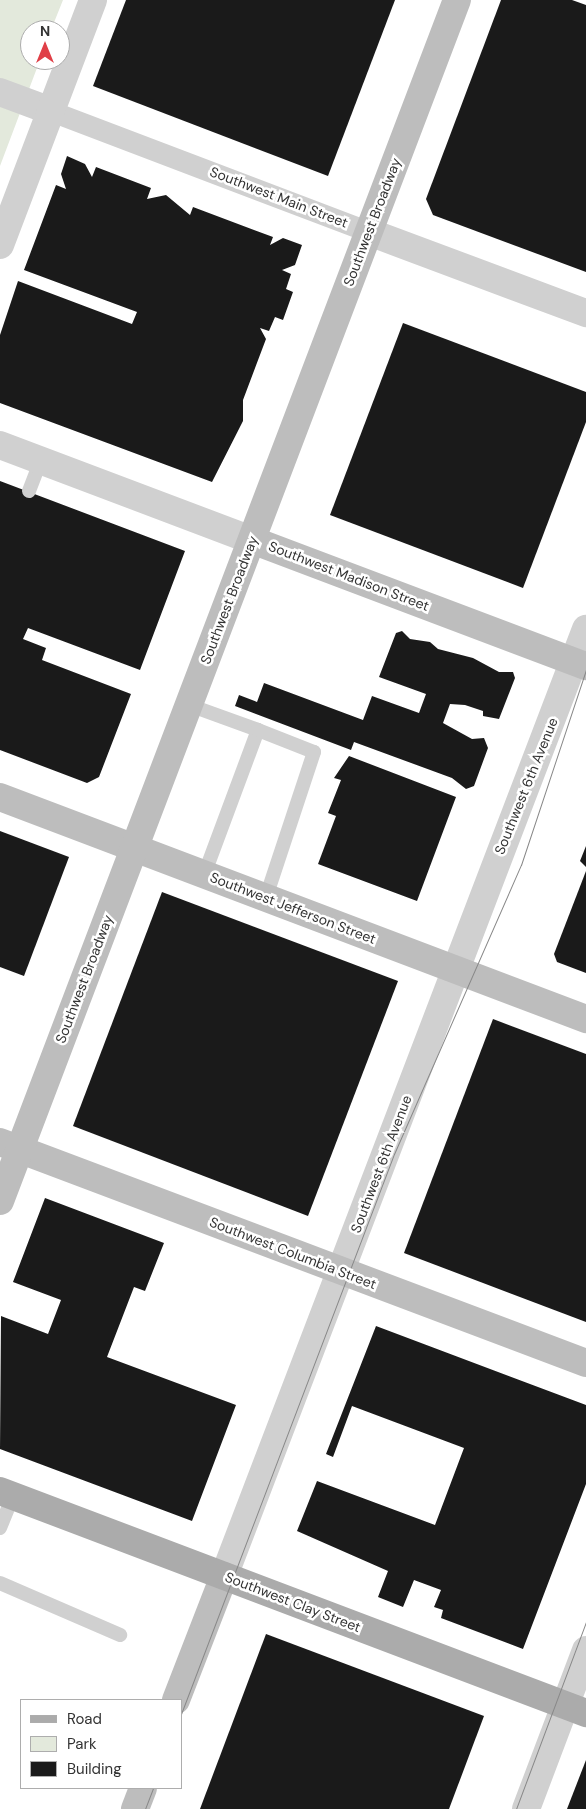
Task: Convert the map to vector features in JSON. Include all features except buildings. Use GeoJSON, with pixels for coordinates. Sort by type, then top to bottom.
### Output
{"type":"FeatureCollection","features":[{"type":"Feature","properties":{"kind":"main road","name":"Southwest Broadway"},"geometry":{"type":"LineString","coordinates":[[0,1201],[10,1145],[134,848],[457,0]]}},
{"type":"Feature","properties":{"kind":"main road","name":"Southwest Madison Street"},"geometry":{"type":"LineString","coordinates":[[252,540],[580,664]]}},
{"type":"Feature","properties":{"kind":"main road","name":"Southwest Jefferson Street"},"geometry":{"type":"LineString","coordinates":[[0,797],[586,1019]]}},
{"type":"Feature","properties":{"kind":"main road","name":"Southwest Columbia Street"},"geometry":{"type":"LineString","coordinates":[[10,1145],[586,1363]]}},
{"type":"Feature","properties":{"kind":"main road","name":"Southwest Clay Street"},"geometry":{"type":"LineString","coordinates":[[6,1494],[575,1709]]}},
{"type":"Feature","properties":{"kind":"main road","name":"Southwest 6th Avenue"},"geometry":{"type":"LineString","coordinates":[[176,1699],[224,1576]]}},
{"type":"Feature","properties":{"kind":"main road"},"geometry":{"type":"LineString","coordinates":[[135,1809],[143,1789]]}},
{"type":"Feature","properties":{"kind":"street"},"geometry":{"type":"LineString","coordinates":[[0,245],[93,0]]}},
{"type":"Feature","properties":{"kind":"street","name":"Southwest Main Street"},"geometry":{"type":"LineString","coordinates":[[0,92],[586,313]]}},
{"type":"Feature","properties":{"kind":"street","name":"Southwest Madison Street"},"geometry":{"type":"LineString","coordinates":[[0,444],[252,540]]}},
{"type":"Feature","properties":{"kind":"street","name":"Southwest 6th Avenue"},"geometry":{"type":"LineString","coordinates":[[224,1576],[455,969],[580,664],[586,629]]}},
{"type":"Feature","properties":{"kind":"street"},"geometry":{"type":"LineString","coordinates":[[526,1809],[575,1709],[586,1650]]}},
{"type":"Feature","properties":{"kind":"lane"},"geometry":{"type":"LineString","coordinates":[[29,491],[41,460]]}},
{"type":"Feature","properties":{"kind":"lane"},"geometry":{"type":"LineString","coordinates":[[189,704],[314,752],[266,897]]}},
{"type":"Feature","properties":{"kind":"lane"},"geometry":{"type":"LineString","coordinates":[[204,875],[258,730]]}},
{"type":"Feature","properties":{"kind":"lane"},"geometry":{"type":"LineString","coordinates":[[0,1528],[6,1494]]}},
{"type":"Feature","properties":{"kind":"lane"},"geometry":{"type":"LineString","coordinates":[[0,1583],[120,1636]]}},
{"type":"Feature","properties":{"kind":"green space"},"geometry":{"type":"Polygon","coordinates":[[[0,0],[63,0],[55,20],[20,20],[20,70],[36,70],[0,166],[0,0]]]}},
{"type":"Feature","properties":{"kind":"tram line"},"geometry":{"type":"LineString","coordinates":[[182,1711],[394,1154],[521,865],[586,670]]}},
{"type":"Feature","properties":{"kind":"tram line"},"geometry":{"type":"LineString","coordinates":[[516,1809],[586,1622]]}},
{"type":"Feature","properties":{"kind":"tram line"},"geometry":{"type":"LineString","coordinates":[[145,1809],[153,1789]]}}]}
